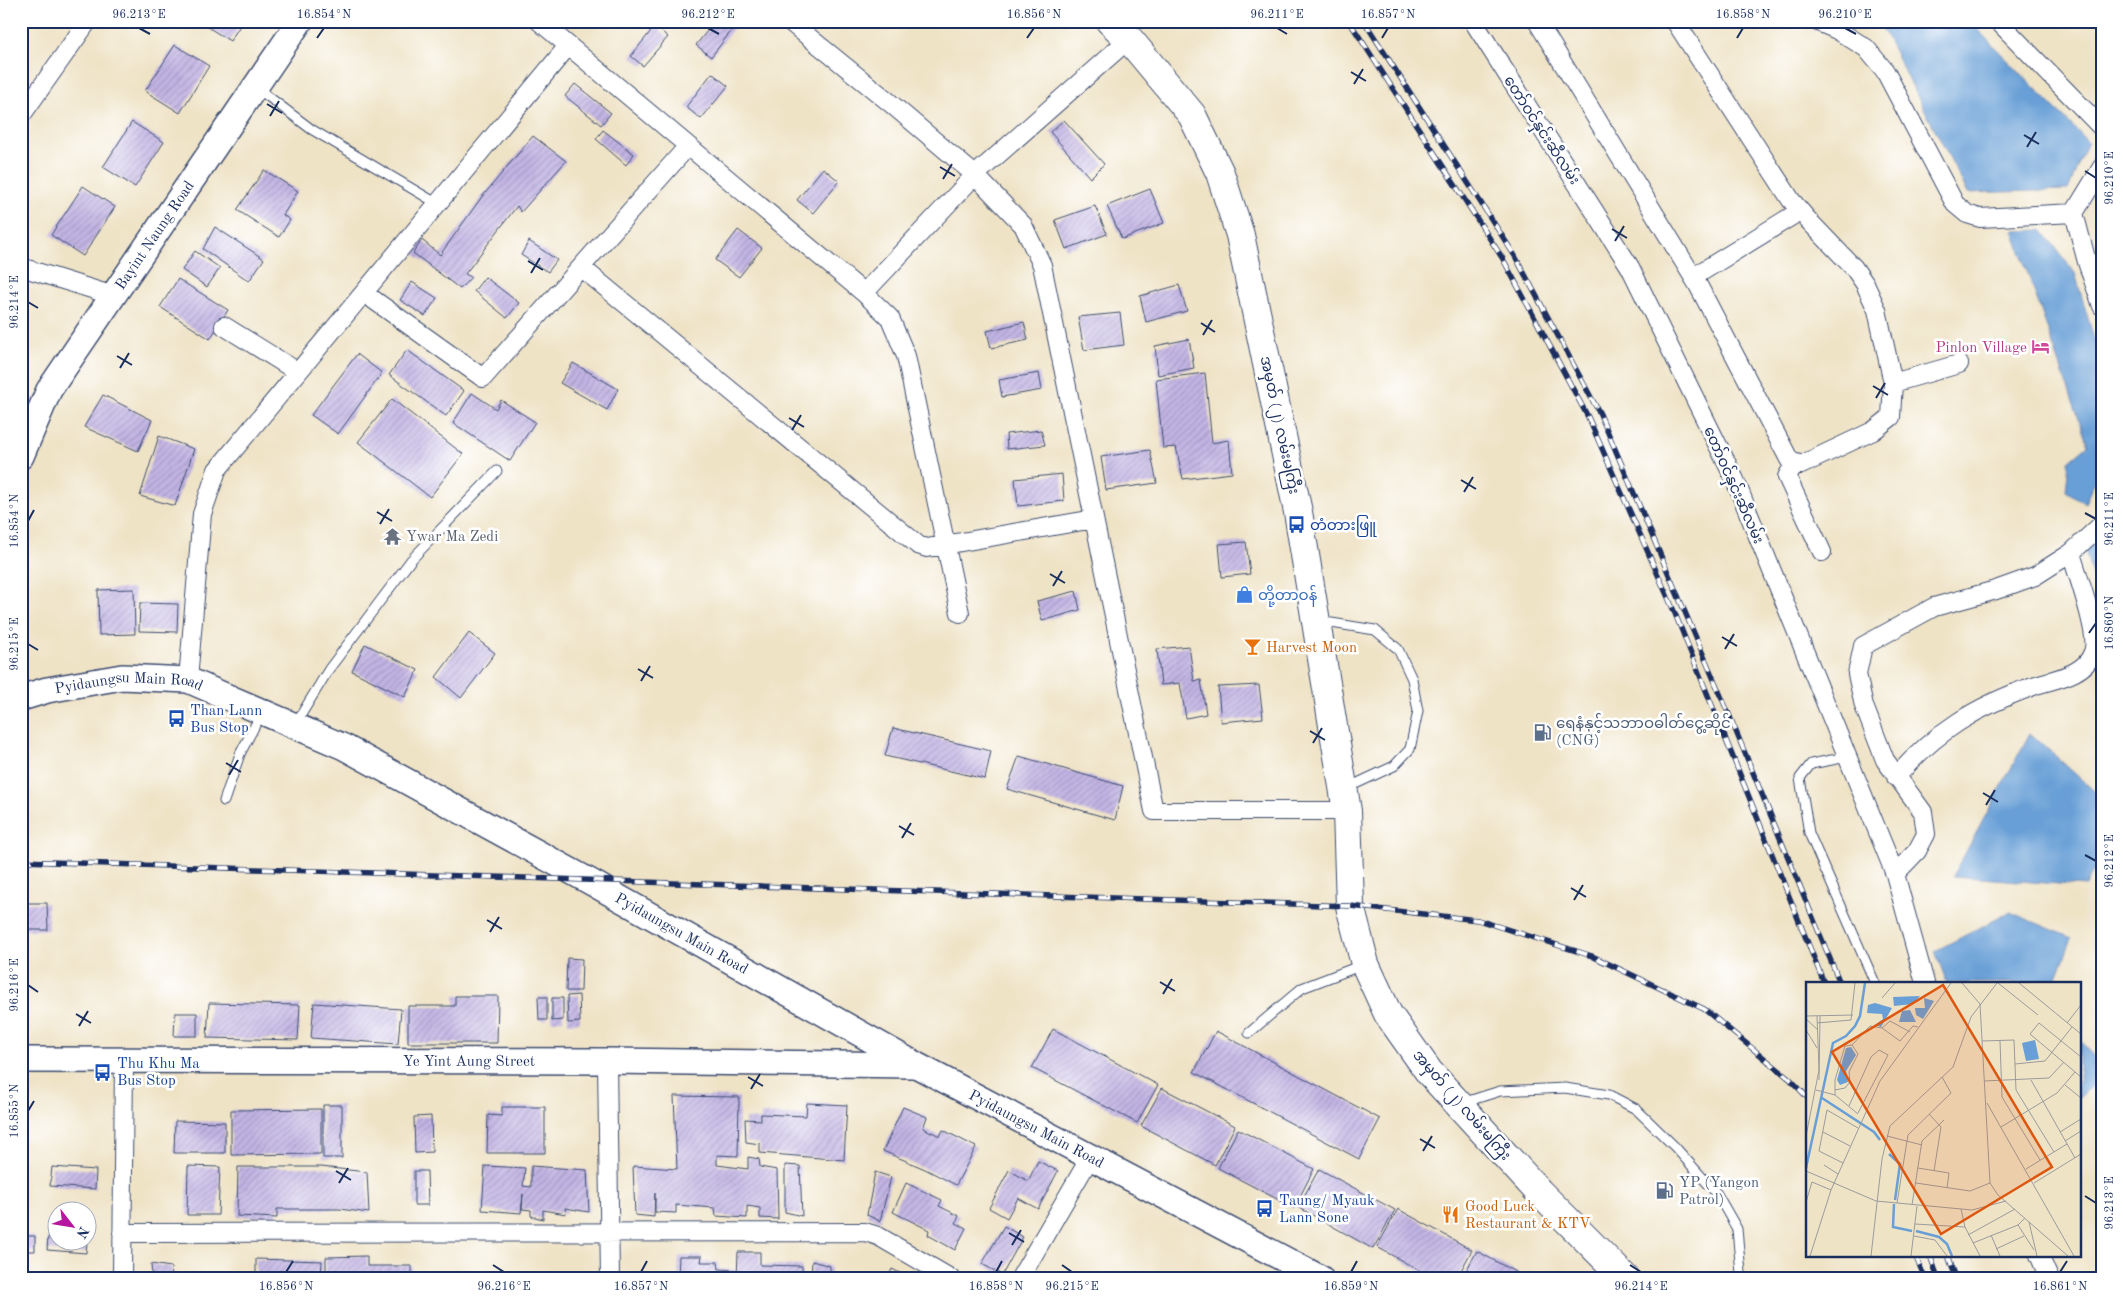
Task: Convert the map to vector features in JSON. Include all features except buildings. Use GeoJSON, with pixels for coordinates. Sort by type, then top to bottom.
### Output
{"type":"FeatureCollection","features":[{"type":"Feature","properties":{"kind":"main road","name":"Bayint Naung Road"},"geometry":{"type":"LineString","coordinates":[[21,456],[49,390],[300,21]]}},
{"type":"Feature","properties":{"kind":"main road","name":"အမှတ် (၂) လမ်းမကြီး"},"geometry":{"type":"LineString","coordinates":[[1119,30],[1192,115],[1220,173],[1240,235],[1298,512],[1345,801],[1350,906],[1365,964],[1388,1014],[1429,1072],[1539,1192],[1625,1278]]}},
{"type":"Feature","properties":{"kind":"main road","name":"Pyidaungsu Main Road"},"geometry":{"type":"LineString","coordinates":[[21,698],[47,690],[122,677],[188,680],[344,747],[598,886],[916,1065],[1320,1278]]}},
{"type":"Feature","properties":{"kind":"main road","name":"Ye Yint Aung Street"},"geometry":{"type":"LineString","coordinates":[[21,1060],[606,1061],[916,1065]]}},
{"type":"Feature","properties":{"kind":"street"},"geometry":{"type":"LineString","coordinates":[[21,116],[88,21]]}},
{"type":"Feature","properties":{"kind":"street"},"geometry":{"type":"LineString","coordinates":[[539,21],[864,293],[890,318],[906,356],[960,613]]}},
{"type":"Feature","properties":{"kind":"street"},"geometry":{"type":"LineString","coordinates":[[789,21],[890,102],[975,175],[1023,225],[1042,265],[1154,811],[1345,801]]}},
{"type":"Feature","properties":{"kind":"street","name":"တော်ဝင်နှင်းဆီလမ်း"},"geometry":{"type":"LineString","coordinates":[[1473,21],[1630,267],[1735,480],[1895,874],[1925,982]]}},
{"type":"Feature","properties":{"kind":"street"},"geometry":{"type":"LineString","coordinates":[[1537,21],[1693,277],[1790,461],[1801,465],[1874,431],[1891,417],[1893,383],[1877,310],[1865,284],[1854,268],[1791,200],[1675,21]]}},
{"type":"Feature","properties":{"kind":"street"},"geometry":{"type":"LineString","coordinates":[[1816,21],[1837,30],[1866,48],[1885,71],[1956,204],[1967,214],[1980,218],[2074,212]]}},
{"type":"Feature","properties":{"kind":"street"},"geometry":{"type":"LineString","coordinates":[[1998,21],[2102,128]]}},
{"type":"Feature","properties":{"kind":"street"},"geometry":{"type":"LineString","coordinates":[[864,293],[975,175],[1119,30]]}},
{"type":"Feature","properties":{"kind":"street"},"geometry":{"type":"LineString","coordinates":[[188,680],[202,514],[217,470],[568,46]]}},
{"type":"Feature","properties":{"kind":"street"},"geometry":{"type":"LineString","coordinates":[[364,293],[484,378],[688,146]]}},
{"type":"Feature","properties":{"kind":"street"},"geometry":{"type":"LineString","coordinates":[[2102,168],[2074,212],[2087,262],[2102,306]]}},
{"type":"Feature","properties":{"kind":"street"},"geometry":{"type":"LineString","coordinates":[[1693,277],[1800,211]]}},
{"type":"Feature","properties":{"kind":"street"},"geometry":{"type":"LineString","coordinates":[[21,267],[114,296]]}},
{"type":"Feature","properties":{"kind":"street"},"geometry":{"type":"LineString","coordinates":[[582,268],[918,545],[927,548],[1094,519]]}},
{"type":"Feature","properties":{"kind":"street"},"geometry":{"type":"LineString","coordinates":[[224,326],[298,372]]}},
{"type":"Feature","properties":{"kind":"street"},"geometry":{"type":"LineString","coordinates":[[1893,383],[1959,364]]}},
{"type":"Feature","properties":{"kind":"street"},"geometry":{"type":"LineString","coordinates":[[1794,464],[1787,477],[1822,552]]}},
{"type":"Feature","properties":{"kind":"street"},"geometry":{"type":"LineString","coordinates":[[1895,874],[1917,851],[1926,834],[1923,812],[1885,760],[1864,706],[1857,674],[1864,646],[1934,607],[1996,590],[2035,576],[2071,553],[2102,524]]}},
{"type":"Feature","properties":{"kind":"street"},"geometry":{"type":"LineString","coordinates":[[1896,777],[1922,749],[1969,714],[2009,695],[2074,673],[2087,663],[2094,651],[2094,635],[2071,553]]}},
{"type":"Feature","properties":{"kind":"street"},"geometry":{"type":"LineString","coordinates":[[122,1278],[124,1060]]}},
{"type":"Feature","properties":{"kind":"street"},"geometry":{"type":"LineString","coordinates":[[606,1061],[610,1278]]}},
{"type":"Feature","properties":{"kind":"street"},"geometry":{"type":"LineString","coordinates":[[1020,1278],[1091,1156]]}},
{"type":"Feature","properties":{"kind":"street"},"geometry":{"type":"LineString","coordinates":[[122,1233],[865,1232],[878,1236],[950,1278]]}},
{"type":"Feature","properties":{"kind":"street"},"geometry":{"type":"LineString","coordinates":[[2039,1256],[2049,1278]]}},
{"type":"Feature","properties":{"kind":"lane"},"geometry":{"type":"LineString","coordinates":[[254,87],[311,129],[438,204]]}},
{"type":"Feature","properties":{"kind":"lane"},"geometry":{"type":"LineString","coordinates":[[294,726],[329,669],[411,560],[497,471]]}},
{"type":"Feature","properties":{"kind":"lane"},"geometry":{"type":"LineString","coordinates":[[1316,620],[1375,630],[1398,649],[1412,679],[1418,711],[1410,749],[1394,766],[1345,801]]}},
{"type":"Feature","properties":{"kind":"lane"},"geometry":{"type":"LineString","coordinates":[[224,801],[240,754],[262,712]]}},
{"type":"Feature","properties":{"kind":"lane"},"geometry":{"type":"LineString","coordinates":[[1847,757],[1811,764],[1800,778],[1809,833],[1875,982]]}},
{"type":"Feature","properties":{"kind":"lane"},"geometry":{"type":"LineString","coordinates":[[1249,1033],[1302,988],[1365,964]]}},
{"type":"Feature","properties":{"kind":"lane"},"geometry":{"type":"LineString","coordinates":[[1458,1104],[1500,1092],[1566,1088],[1609,1095],[1636,1109],[1675,1147],[1717,1194],[1737,1229],[1741,1273],[1739,1278]]}},
{"type":"Feature","properties":{"kind":"water"},"geometry":{"type":"Polygon","coordinates":[[[1870,21],[1969,21],[2088,142],[2068,190],[1968,193],[1882,28],[1870,21]]]}},
{"type":"Feature","properties":{"kind":"water"},"geometry":{"type":"Polygon","coordinates":[[[2042,230],[2075,273],[2102,367],[2102,470],[2097,476],[2085,503],[2066,491],[2069,461],[2088,445],[2013,231],[2042,230]]]}},
{"type":"Feature","properties":{"kind":"water"},"geometry":{"type":"Polygon","coordinates":[[[2102,538],[2102,610],[2085,550],[2102,538]]]}},
{"type":"Feature","properties":{"kind":"water"},"geometry":{"type":"Polygon","coordinates":[[[2030,733],[2102,798],[2102,850],[2086,886],[1953,876],[2030,733]]]}},
{"type":"Feature","properties":{"kind":"water"},"geometry":{"type":"Polygon","coordinates":[[[2010,912],[2072,938],[2055,982],[1947,982],[1935,951],[2010,912]]]}},
{"type":"Feature","properties":{"kind":"water"},"geometry":{"type":"Polygon","coordinates":[[[2080,1041],[2102,1064],[2102,1077],[2080,1096],[2080,1041]]]}},
{"type":"Feature","properties":{"kind":"railway"},"geometry":{"type":"LineString","coordinates":[[1349,21],[1503,259],[1588,417],[1674,611],[1824,982]]}},
{"type":"Feature","properties":{"kind":"railway"},"geometry":{"type":"LineString","coordinates":[[1364,21],[1515,256],[1600,414],[1730,717],[1840,982]]}},
{"type":"Feature","properties":{"kind":"railway"},"geometry":{"type":"LineString","coordinates":[[21,861],[1350,906],[1478,920],[1592,956],[1704,1009],[1790,1079],[1806,1096]]}},
{"type":"Feature","properties":{"kind":"railway"},"geometry":{"type":"LineString","coordinates":[[1915,1256],[1925,1278]]}},
{"type":"Feature","properties":{"kind":"railway"},"geometry":{"type":"LineString","coordinates":[[1930,1256],[1938,1278]]}},
{"type":"Feature","properties":{"kind":"railway"},"geometry":{"type":"LineString","coordinates":[[1948,1256],[1956,1278]]}},
{"type":"Feature","properties":{"kind":"place","name":"Pinlon Village"},"geometry":{"type":"Point","coordinates":[2041,347]}},
{"type":"Feature","properties":{"kind":"place","name":"တံတားဖြူ"},"geometry":{"type":"Point","coordinates":[1296,525]}},
{"type":"Feature","properties":{"kind":"place","name":"Ywar Ma Zedi"},"geometry":{"type":"Point","coordinates":[392,536]}},
{"type":"Feature","properties":{"kind":"place","name":"တို့တာဝန်"},"geometry":{"type":"Point","coordinates":[1244,595]}},
{"type":"Feature","properties":{"kind":"place","name":"Harvest Moon"},"geometry":{"type":"Point","coordinates":[1252,647]}},
{"type":"Feature","properties":{"kind":"place","name":"Than Lann Bus Stop"},"geometry":{"type":"Point","coordinates":[176,719]}},
{"type":"Feature","properties":{"kind":"place","name":"ရေနံနှင့်သဘာဝဓါတ်ငွေ့ဆိုင် (CNG)"},"geometry":{"type":"Point","coordinates":[1542,732]}},
{"type":"Feature","properties":{"kind":"place","name":"Thu Khu Ma Bus Stop"},"geometry":{"type":"Point","coordinates":[103,1072]}},
{"type":"Feature","properties":{"kind":"place","name":"YP (Yangon Patrol)"},"geometry":{"type":"Point","coordinates":[1665,1191]}},
{"type":"Feature","properties":{"kind":"place","name":"Taung/ Myauk Lann Sone"},"geometry":{"type":"Point","coordinates":[1265,1209]}},
{"type":"Feature","properties":{"kind":"place","name":"Good Luck Restaurant & KTV"},"geometry":{"type":"Point","coordinates":[1451,1215]}}]}
